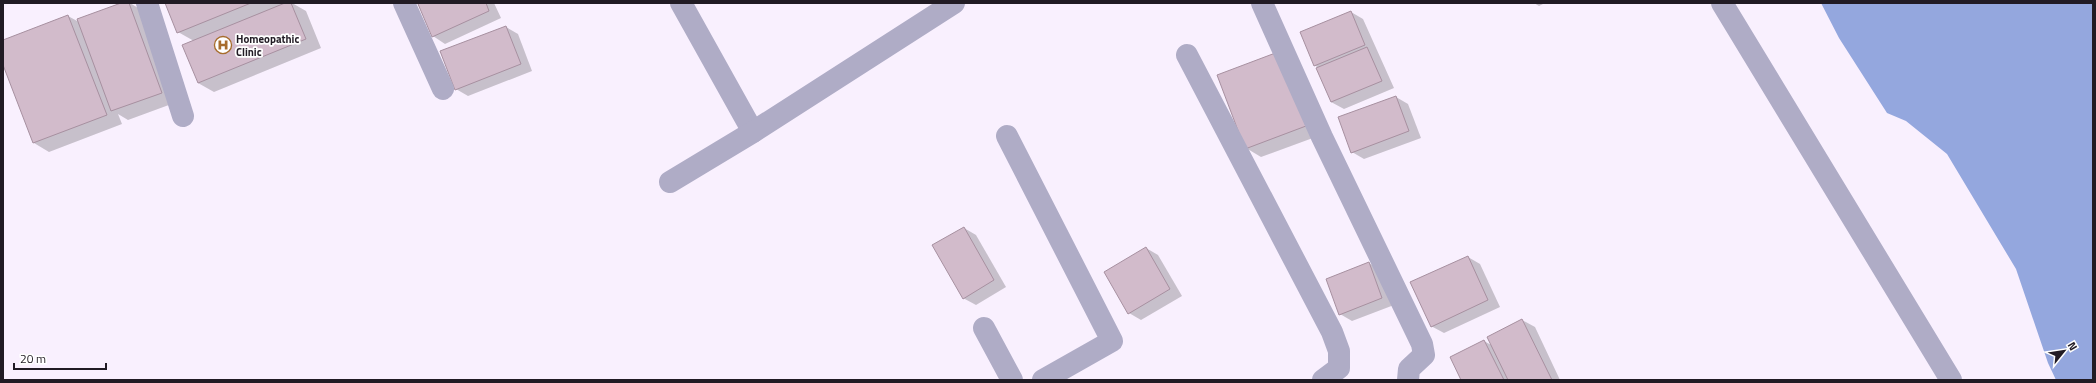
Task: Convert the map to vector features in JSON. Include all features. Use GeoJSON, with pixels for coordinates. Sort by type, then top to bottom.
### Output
{"type":"FeatureCollection","features":[{"type":"Feature","properties":{"kind":"street"},"geometry":{"type":"LineString","coordinates":[[147,3],[183,116]]}},
{"type":"Feature","properties":{"kind":"street"},"geometry":{"type":"LineString","coordinates":[[404,3],[443,89]]}},
{"type":"Feature","properties":{"kind":"street"},"geometry":{"type":"LineString","coordinates":[[681,3],[754,132]]}},
{"type":"Feature","properties":{"kind":"street"},"geometry":{"type":"LineString","coordinates":[[670,182],[754,132],[954,3]]}},
{"type":"Feature","properties":{"kind":"street"},"geometry":{"type":"LineString","coordinates":[[1262,3],[1322,137],[1422,344],[1424,355],[1409,369],[1408,380]]}},
{"type":"Feature","properties":{"kind":"street"},"geometry":{"type":"LineString","coordinates":[[1722,3],[1951,380]]}},
{"type":"Feature","properties":{"kind":"street"},"geometry":{"type":"LineString","coordinates":[[1187,55],[1332,332],[1339,351],[1339,368],[1324,380]]}},
{"type":"Feature","properties":{"kind":"street"},"geometry":{"type":"LineString","coordinates":[[1007,136],[1112,342],[1043,380]]}},
{"type":"Feature","properties":{"kind":"street"},"geometry":{"type":"LineString","coordinates":[[984,328],[1012,380]]}},
{"type":"Feature","properties":{"kind":"water"},"geometry":{"type":"Polygon","coordinates":[[[1821,3],[2093,3],[2093,380],[2056,380],[2048,363],[2016,269],[1947,154],[1906,121],[1887,113],[1839,38],[1821,3]]]}},
{"type":"Feature","properties":{"kind":"building"},"geometry":{"type":"Polygon","coordinates":[[[121,3],[129,3],[162,93],[111,111],[77,19],[121,3]]]}},
{"type":"Feature","properties":{"kind":"building"},"geometry":{"type":"Polygon","coordinates":[[[165,3],[251,3],[177,33],[165,3]]]}},
{"type":"Feature","properties":{"kind":"building"},"geometry":{"type":"Polygon","coordinates":[[[285,3],[291,3],[306,39],[198,83],[182,45],[285,3]]]}},
{"type":"Feature","properties":{"kind":"building"},"geometry":{"type":"Polygon","coordinates":[[[486,3],[489,11],[432,37],[418,4],[486,3]]]}},
{"type":"Feature","properties":{"kind":"building"},"geometry":{"type":"Polygon","coordinates":[[[1351,11],[1365,45],[1314,66],[1300,32],[1351,11]]]}},
{"type":"Feature","properties":{"kind":"building"},"geometry":{"type":"Polygon","coordinates":[[[68,15],[107,115],[33,143],[3,65],[3,40],[68,15]]]}},
{"type":"Feature","properties":{"kind":"building"},"geometry":{"type":"Polygon","coordinates":[[[506,26],[521,64],[455,90],[440,51],[506,26]]]}},
{"type":"Feature","properties":{"kind":"building"},"geometry":{"type":"Polygon","coordinates":[[[1367,47],[1382,81],[1331,102],[1316,68],[1367,47]]]}},
{"type":"Feature","properties":{"kind":"building"},"geometry":{"type":"Polygon","coordinates":[[[1278,52],[1306,126],[1245,149],[1217,75],[1278,52]]]}},
{"type":"Feature","properties":{"kind":"building"},"geometry":{"type":"Polygon","coordinates":[[[1396,96],[1409,131],[1351,153],[1338,117],[1396,96]]]}},
{"type":"Feature","properties":{"kind":"building"},"geometry":{"type":"Polygon","coordinates":[[[964,227],[994,280],[963,299],[932,245],[964,227]]]}},
{"type":"Feature","properties":{"kind":"building"},"geometry":{"type":"Polygon","coordinates":[[[1146,247],[1170,289],[1128,314],[1104,272],[1146,247]]]}},
{"type":"Feature","properties":{"kind":"building"},"geometry":{"type":"Polygon","coordinates":[[[1468,256],[1488,300],[1431,327],[1410,282],[1468,256]]]}},
{"type":"Feature","properties":{"kind":"building"},"geometry":{"type":"Polygon","coordinates":[[[1369,262],[1382,298],[1339,315],[1326,279],[1369,262]]]}},
{"type":"Feature","properties":{"kind":"building"},"geometry":{"type":"Polygon","coordinates":[[[1522,319],[1552,380],[1508,380],[1487,337],[1522,319]]]}},
{"type":"Feature","properties":{"kind":"building"},"geometry":{"type":"Polygon","coordinates":[[[1484,340],[1504,380],[1461,380],[1450,357],[1484,340]]]}},
{"type":"Feature","properties":{"kind":"place","name":"Homeopathic Clinic"},"geometry":{"type":"Point","coordinates":[223,45]}}]}
